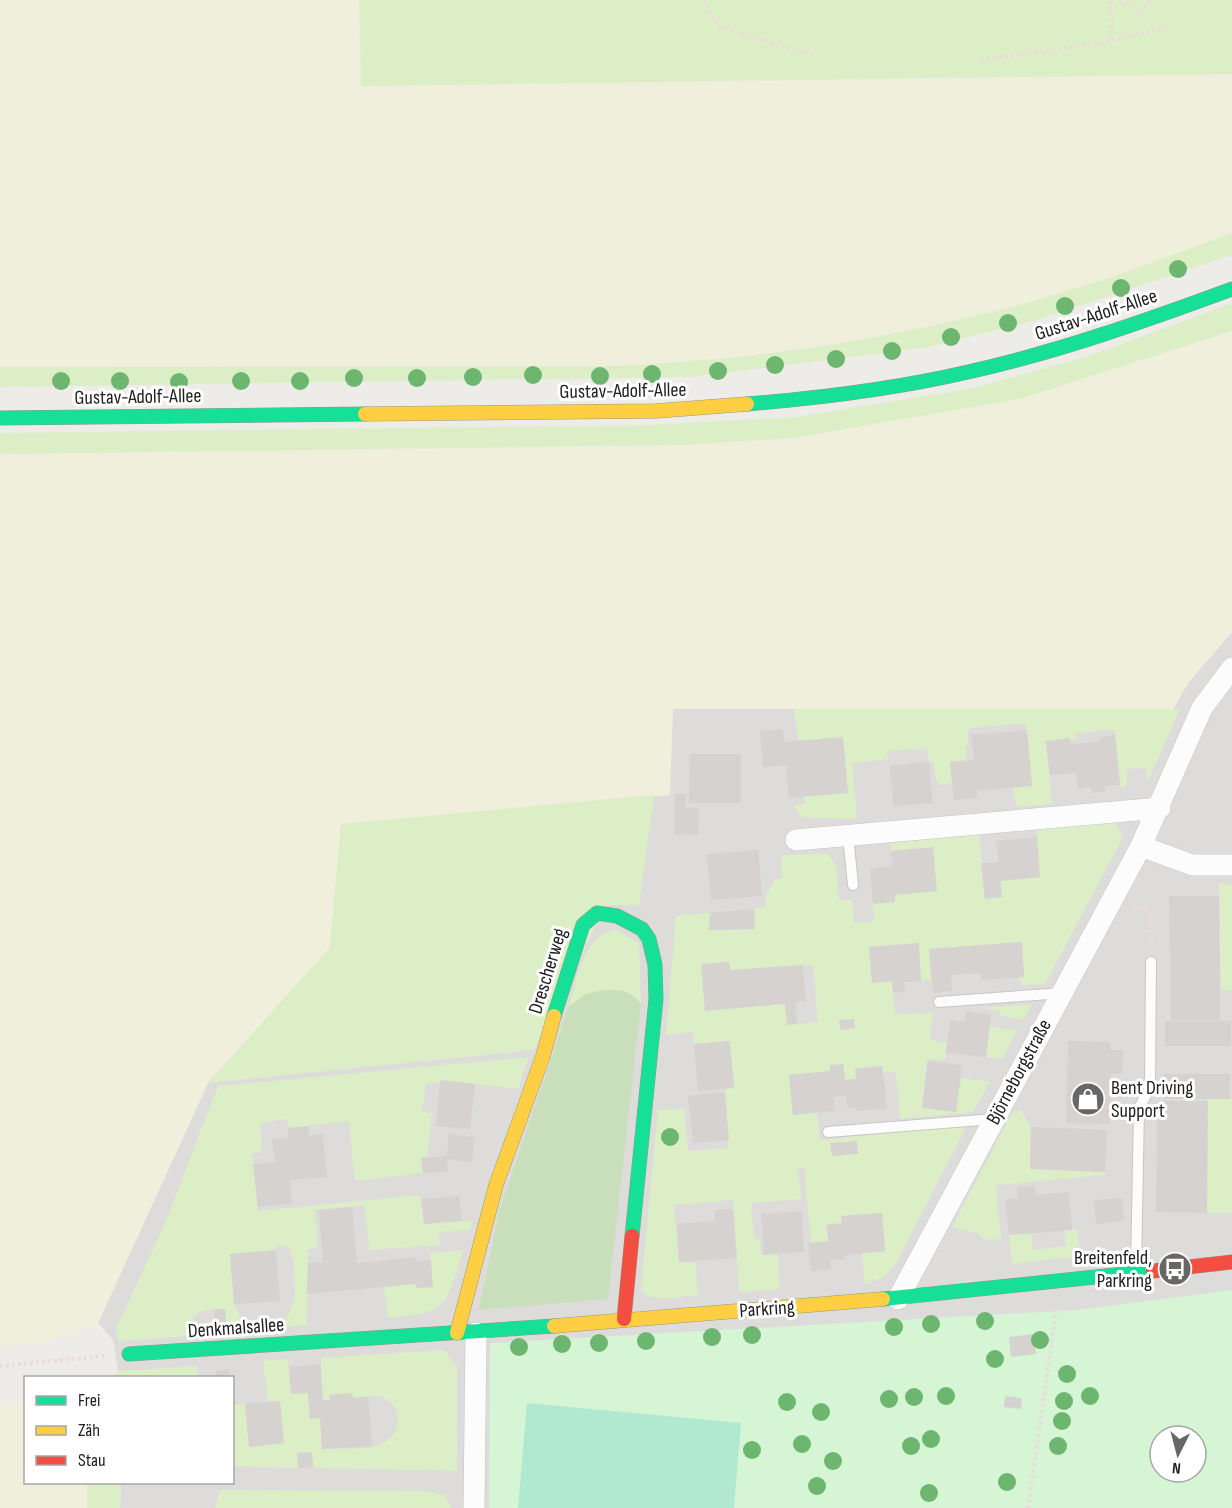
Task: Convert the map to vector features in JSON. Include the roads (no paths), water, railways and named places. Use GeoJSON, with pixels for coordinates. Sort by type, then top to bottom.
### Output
{"type":"FeatureCollection","features":[{"type":"Feature","properties":{"kind":"street","name":"Gustav-Adolf-Allee"},"geometry":{"type":"LineString","coordinates":[[0,418],[656,411],[828,396],[927,381],[1025,358],[1107,334],[1232,289]]}},
{"type":"Feature","properties":{"kind":"street","name":"Björneborgstraße"},"geometry":{"type":"LineString","coordinates":[[898,1299],[1142,846],[1202,708],[1232,668]]}},
{"type":"Feature","properties":{"kind":"street"},"geometry":{"type":"LineString","coordinates":[[796,840],[1160,808]]}},
{"type":"Feature","properties":{"kind":"street"},"geometry":{"type":"LineString","coordinates":[[1142,846],[1192,864],[1232,865]]}},
{"type":"Feature","properties":{"kind":"street","name":"Drescherweg"},"geometry":{"type":"LineString","coordinates":[[467,1333],[496,1185],[543,1056],[583,925],[597,913],[615,914],[639,924],[653,946],[656,999],[624,1319]]}},
{"type":"Feature","properties":{"kind":"street","name":"Parkring"},"geometry":{"type":"LineString","coordinates":[[467,1333],[898,1299],[1232,1262]]}},
{"type":"Feature","properties":{"kind":"street"},"geometry":{"type":"LineString","coordinates":[[467,1333],[474,1508]]}},
{"type":"Feature","properties":{"kind":"street","name":"Denkmalsallee"},"geometry":{"type":"LineString","coordinates":[[129,1354],[467,1333]]}},
{"type":"Feature","properties":{"kind":"lane"},"geometry":{"type":"LineString","coordinates":[[848,836],[852,885]]}},
{"type":"Feature","properties":{"kind":"lane"},"geometry":{"type":"LineString","coordinates":[[1136,1273],[1139,1108],[1150,1088],[1151,963]]}},
{"type":"Feature","properties":{"kind":"lane"},"geometry":{"type":"LineString","coordinates":[[939,1002],[1062,993]]}},
{"type":"Feature","properties":{"kind":"lane"},"geometry":{"type":"LineString","coordinates":[[828,1132],[994,1119]]}},
{"type":"Feature","properties":{"kind":"place","name":"Bent Driving Support"},"geometry":{"type":"Point","coordinates":[1088,1099]}},
{"type":"Feature","properties":{"kind":"place","name":"Breitenfeld, Parkring"},"geometry":{"type":"Point","coordinates":[1175,1269]}}]}
